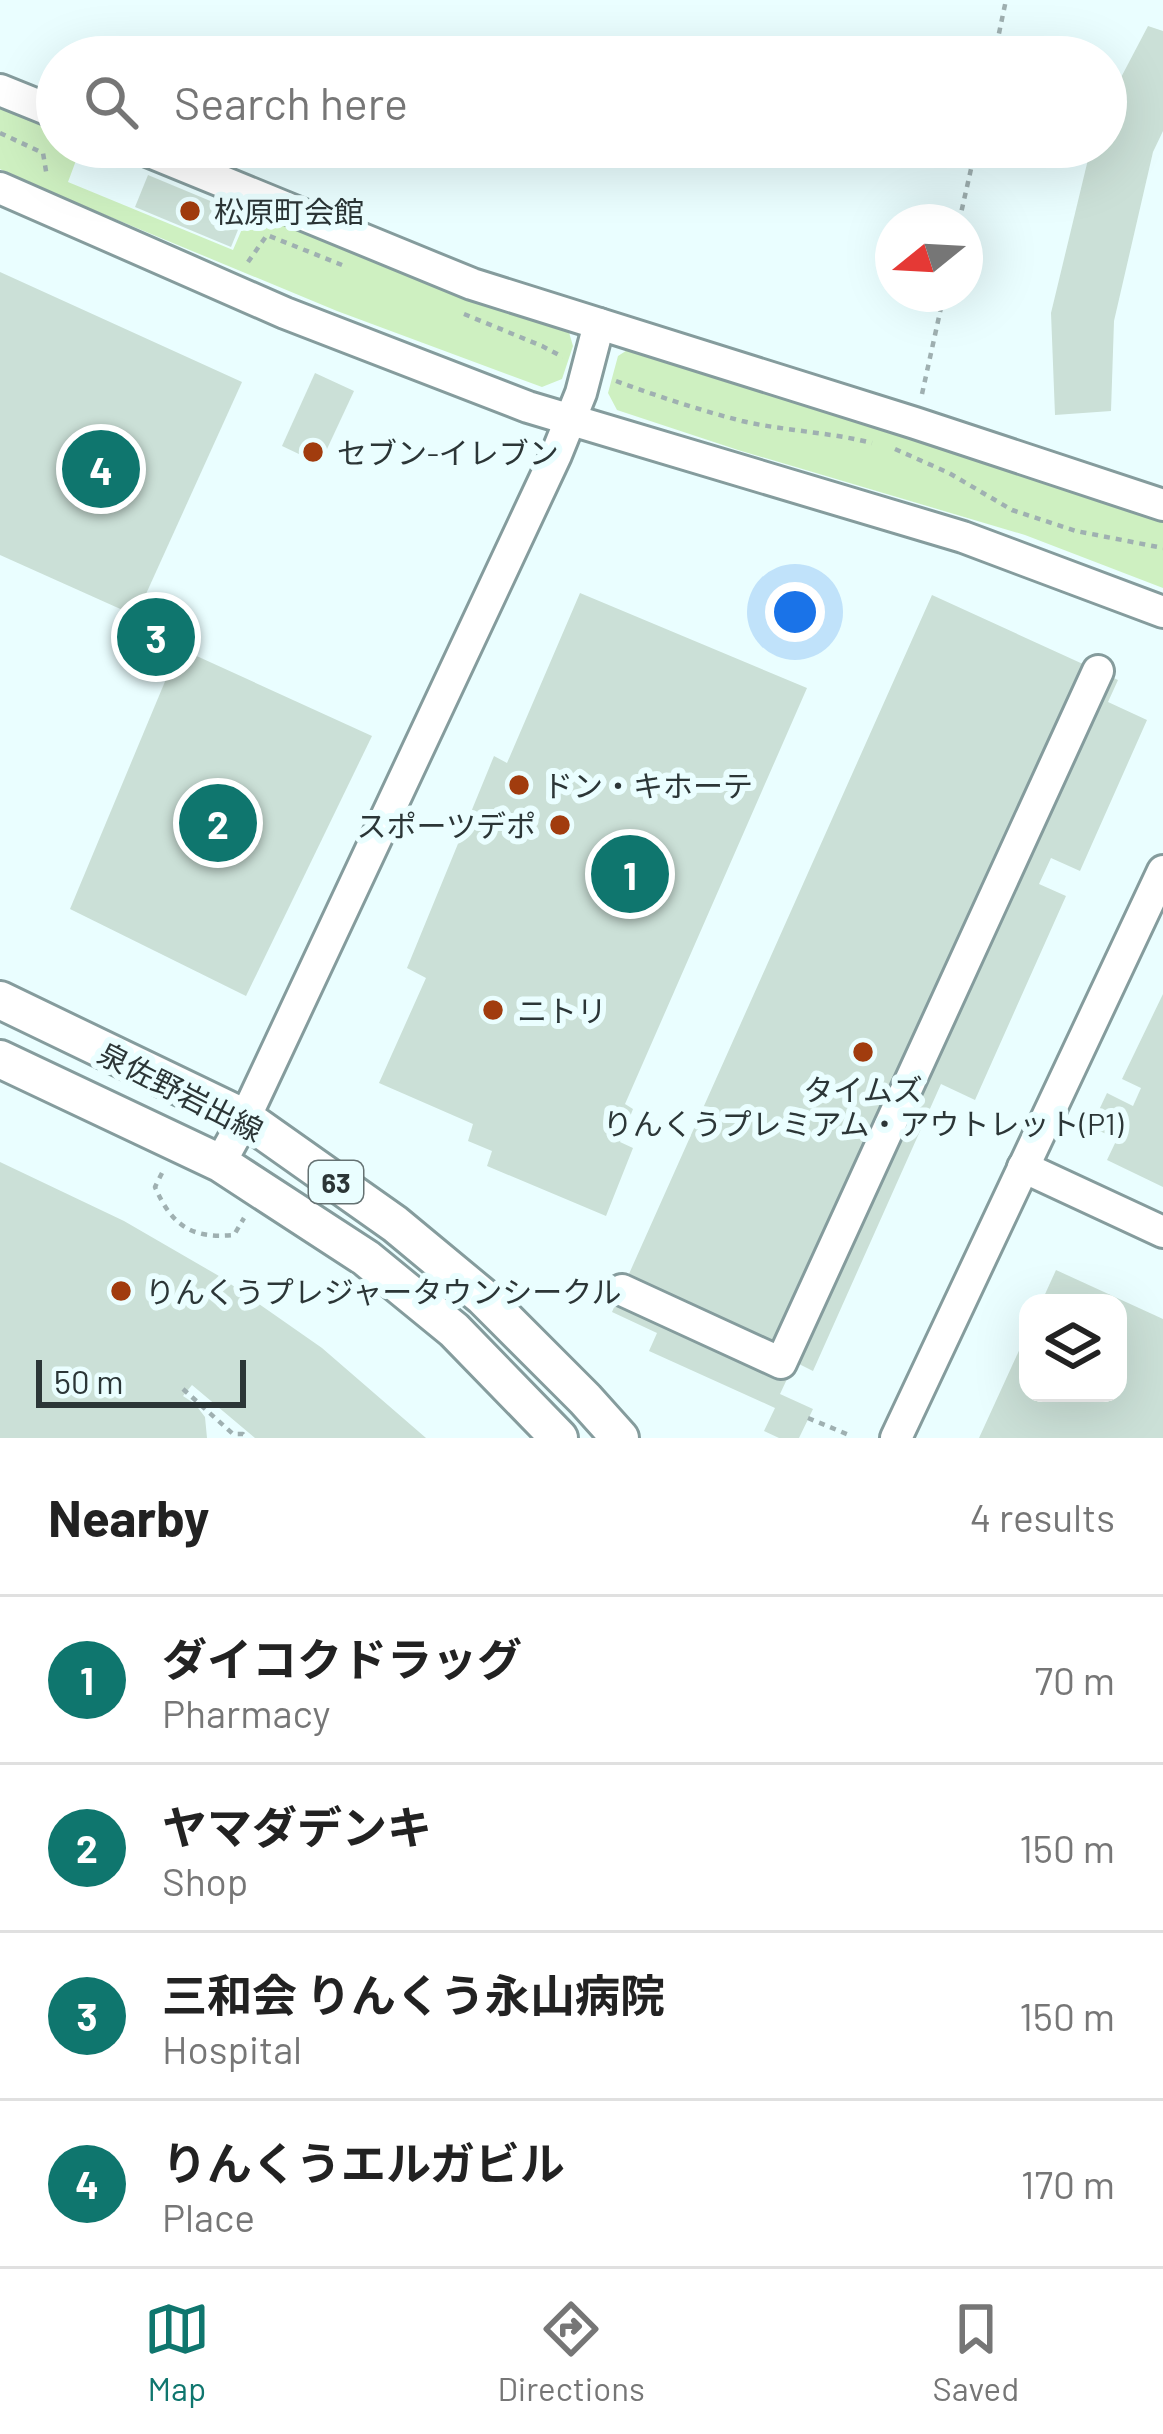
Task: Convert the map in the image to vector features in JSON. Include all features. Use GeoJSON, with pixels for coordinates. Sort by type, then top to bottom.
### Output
{"type":"FeatureCollection","features":[{"type":"Feature","properties":{"kind":"main road","name":"泉佐野岩出線"},"geometry":{"type":"LineString","coordinates":[[0,1000],[245,1118],[395,1224],[483,1297],[620,1438]]}},
{"type":"Feature","properties":{"kind":"main road","name":"泉佐野岩出線"},"geometry":{"type":"LineString","coordinates":[[0,1058],[220,1163],[366,1258],[454,1330],[559,1438]]}},
{"type":"Feature","properties":{"kind":"street"},"geometry":{"type":"LineString","coordinates":[[0,90],[36,105]]}},
{"type":"Feature","properties":{"kind":"street"},"geometry":{"type":"LineString","coordinates":[[190,168],[472,284],[1163,505]]}},
{"type":"Feature","properties":{"kind":"street"},"geometry":{"type":"LineString","coordinates":[[0,188],[285,313],[569,421],[963,537],[1163,612]]}},
{"type":"Feature","properties":{"kind":"street"},"geometry":{"type":"LineString","coordinates":[[220,1163],[556,455],[581,393],[599,324]]}},
{"type":"Feature","properties":{"kind":"street"},"geometry":{"type":"LineString","coordinates":[[622,1290],[781,1363],[1098,671]]}},
{"type":"Feature","properties":{"kind":"street"},"geometry":{"type":"LineString","coordinates":[[896,1438],[1163,871]]}},
{"type":"Feature","properties":{"kind":"street"},"geometry":{"type":"LineString","coordinates":[[1023,1167],[1163,1232]]}},
{"type":"Feature","properties":{"kind":"path"},"geometry":{"type":"LineString","coordinates":[[998,36],[1006,0]]}},
{"type":"Feature","properties":{"kind":"path"},"geometry":{"type":"LineString","coordinates":[[0,134],[36,150]]}},
{"type":"Feature","properties":{"kind":"path"},"geometry":{"type":"LineString","coordinates":[[45,168],[47,179]]}},
{"type":"Feature","properties":{"kind":"path"},"geometry":{"type":"LineString","coordinates":[[963,204],[971,168]]}},
{"type":"Feature","properties":{"kind":"path"},"geometry":{"type":"LineString","coordinates":[[246,265],[267,235],[351,268]]}},
{"type":"Feature","properties":{"kind":"path"},"geometry":{"type":"LineString","coordinates":[[456,311],[574,364]]}},
{"type":"Feature","properties":{"kind":"path"},"geometry":{"type":"LineString","coordinates":[[915,422],[940,312]]}},
{"type":"Feature","properties":{"kind":"path"},"geometry":{"type":"LineString","coordinates":[[607,377],[746,422],[888,446],[949,473],[1012,510],[1076,531],[1163,548]]}},
{"type":"Feature","properties":{"kind":"path"},"geometry":{"type":"LineString","coordinates":[[164,1166],[155,1187],[164,1209],[185,1229],[210,1238],[234,1235],[247,1213]]}},
{"type":"Feature","properties":{"kind":"path"},"geometry":{"type":"LineString","coordinates":[[183,1388],[232,1437],[243,1434],[247,1438]]}},
{"type":"Feature","properties":{"kind":"path"},"geometry":{"type":"LineString","coordinates":[[808,1418],[848,1438]]}},
{"type":"Feature","properties":{"kind":"green space"},"geometry":{"type":"Polygon","coordinates":[[[0,103],[36,118],[36,168],[73,168],[68,182],[233,250],[251,208],[447,289],[568,329],[573,346],[562,379],[542,387],[337,311],[0,169],[0,103]]]}},
{"type":"Feature","properties":{"kind":"green space"},"geometry":{"type":"Polygon","coordinates":[[[632,347],[1163,519],[1163,588],[1025,535],[617,410],[608,393],[618,356],[632,347]]]}},
{"type":"Feature","properties":{"kind":"building"},"geometry":{"type":"Polygon","coordinates":[[[1148,26],[1163,31],[1163,131],[1153,152],[1114,321],[1111,411],[1055,415],[1051,313],[1086,168],[1127,168],[1127,66],[1148,26]]]}},
{"type":"Feature","properties":{"kind":"building","name":"松原町会館"},"geometry":{"type":"Polygon","coordinates":[[[148,175],[244,215],[231,247],[135,207],[148,175]]]}},
{"type":"Feature","properties":{"kind":"building"},"geometry":{"type":"Polygon","coordinates":[[[0,272],[242,382],[136,616],[0,555],[0,272]]]}},
{"type":"Feature","properties":{"kind":"building"},"geometry":{"type":"Polygon","coordinates":[[[315,373],[354,391],[320,464],[282,446],[315,373]]]}},
{"type":"Feature","properties":{"kind":"building"},"geometry":{"type":"Polygon","coordinates":[[[580,593],[807,688],[625,1104],[633,1109],[620,1142],[633,1148],[606,1216],[487,1166],[492,1151],[468,1141],[473,1124],[379,1083],[426,978],[407,968],[494,756],[507,763],[580,593]]]}},
{"type":"Feature","properties":{"kind":"building","name":"タイムズ りんくうプレミアム・アウトレット(P1)"},"geometry":{"type":"Polygon","coordinates":[[[932,595],[1118,680],[1108,702],[1147,720],[1080,871],[1051,858],[1039,884],[1066,896],[975,1100],[941,1084],[813,1371],[795,1362],[780,1394],[813,1409],[799,1438],[779,1438],[764,1431],[775,1408],[649,1351],[657,1333],[612,1312],[932,595]]]}},
{"type":"Feature","properties":{"kind":"building"},"geometry":{"type":"Polygon","coordinates":[[[179,648],[372,736],[246,996],[70,909],[179,648]]]}},
{"type":"Feature","properties":{"kind":"building"},"geometry":{"type":"Polygon","coordinates":[[[1163,994],[1163,1187],[1107,1160],[1117,1139],[1091,1127],[1107,1093],[1133,1106],[1141,1088],[1122,1079],[1163,994]]]}},
{"type":"Feature","properties":{"kind":"building","name":"りんくうプレジャータウンシークル"},"geometry":{"type":"Polygon","coordinates":[[[0,1162],[124,1221],[219,1276],[322,1348],[426,1438],[255,1438],[192,1385],[183,1396],[205,1417],[207,1438],[0,1438],[0,1162]]]}},
{"type":"Feature","properties":{"kind":"building"},"geometry":{"type":"Polygon","coordinates":[[[1056,1270],[1108,1294],[1045,1294],[1056,1270]]]}},
{"type":"Feature","properties":{"kind":"building"},"geometry":{"type":"Polygon","coordinates":[[[1127,1303],[1163,1319],[1163,1438],[979,1438],[1019,1351],[1019,1402],[1127,1402],[1127,1303]]]}},
{"type":"Feature","properties":{"kind":"place","name":"松原町会館"},"geometry":{"type":"Point","coordinates":[190,211]}},
{"type":"Feature","properties":{"kind":"place","name":"セブン-イレブン"},"geometry":{"type":"Point","coordinates":[313,452]}},
{"type":"Feature","properties":{"kind":"place","name":"りんくうエルガビル"},"geometry":{"type":"Point","coordinates":[101,469]}},
{"type":"Feature","properties":{"kind":"place","name":"三和会 りんくう永山病院"},"geometry":{"type":"Point","coordinates":[156,637]}},
{"type":"Feature","properties":{"kind":"place","name":"ドン・キホーテ"},"geometry":{"type":"Point","coordinates":[519,785]}},
{"type":"Feature","properties":{"kind":"place","name":"ヤマダデンキ"},"geometry":{"type":"Point","coordinates":[218,823]}},
{"type":"Feature","properties":{"kind":"place","name":"スポーツデポ"},"geometry":{"type":"Point","coordinates":[560,825]}},
{"type":"Feature","properties":{"kind":"place","name":"ダイコクドラッグ"},"geometry":{"type":"Point","coordinates":[630,874]}},
{"type":"Feature","properties":{"kind":"place","name":"ニトリ"},"geometry":{"type":"Point","coordinates":[493,1010]}},
{"type":"Feature","properties":{"kind":"place","name":"タイムズ りんくうプレミアム・アウトレット(P1)"},"geometry":{"type":"Point","coordinates":[863,1052]}},
{"type":"Feature","properties":{"kind":"place","name":"りんくうプレジャータウンシークル"},"geometry":{"type":"Point","coordinates":[121,1291]}}]}
